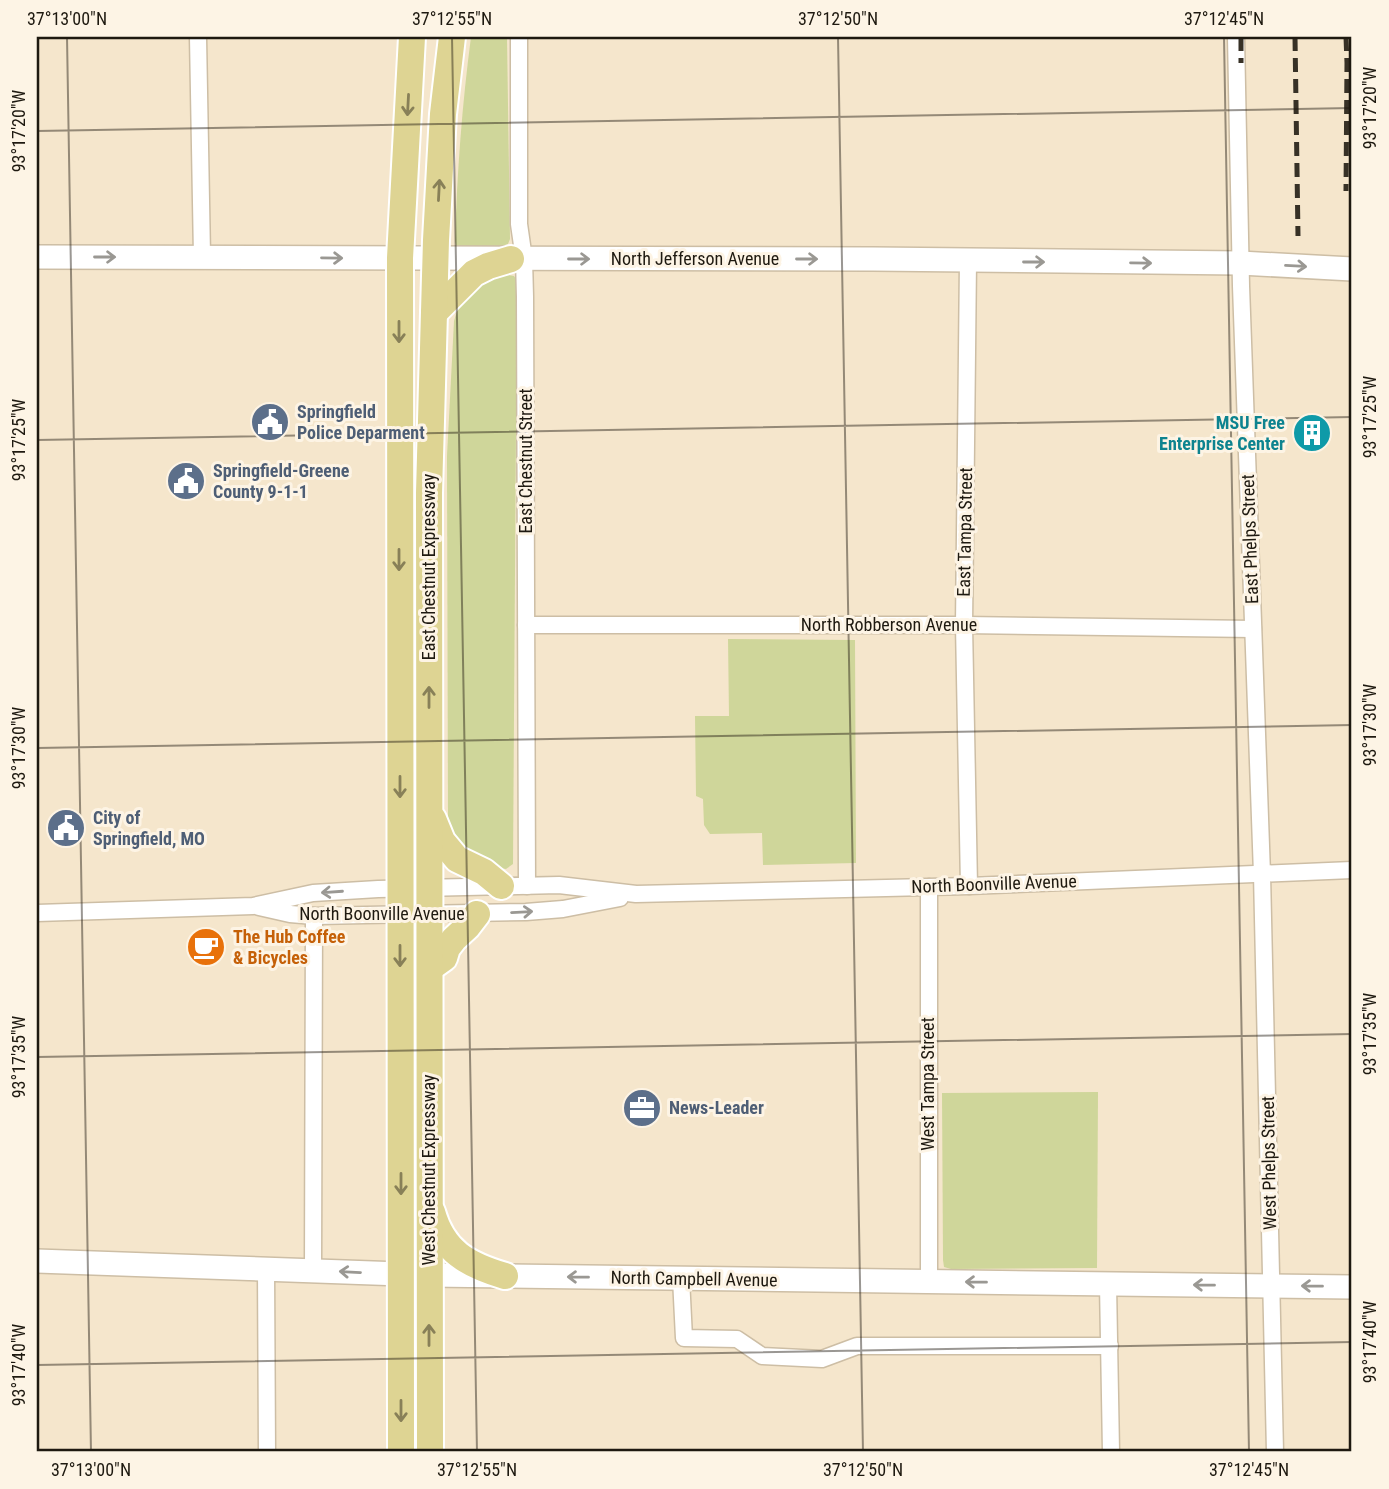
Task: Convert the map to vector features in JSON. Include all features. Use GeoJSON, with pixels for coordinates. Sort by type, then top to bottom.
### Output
{"type":"FeatureCollection","features":[{"type":"Feature","properties":{"kind":"main road","name":"East Chestnut Expressway"},"geometry":{"type":"LineString","coordinates":[[400,888],[400,258],[412,37]]}},
{"type":"Feature","properties":{"kind":"main road","name":"East Chestnut Expressway"},"geometry":{"type":"LineString","coordinates":[[429,888],[429,493],[435,258],[443,114],[452,37]]}},
{"type":"Feature","properties":{"kind":"main road","name":"North Jefferson Avenue"},"geometry":{"type":"LineString","coordinates":[[37,257],[873,259],[1240,263],[1352,269]]}},
{"type":"Feature","properties":{"kind":"main road"},"geometry":{"type":"LineString","coordinates":[[434,313],[474,273],[488,266],[518,259]]}},
{"type":"Feature","properties":{"kind":"main road"},"geometry":{"type":"LineString","coordinates":[[429,807],[442,841],[457,859],[514,886]]}},
{"type":"Feature","properties":{"kind":"main road","name":"West Chestnut Expressway"},"geometry":{"type":"LineString","coordinates":[[400,888],[401,1452]]}},
{"type":"Feature","properties":{"kind":"main road","name":"West Chestnut Expressway"},"geometry":{"type":"LineString","coordinates":[[429,888],[430,1452]]}},
{"type":"Feature","properties":{"kind":"main road"},"geometry":{"type":"LineString","coordinates":[[430,968],[444,958],[447,948],[477,914]]}},
{"type":"Feature","properties":{"kind":"main road"},"geometry":{"type":"LineString","coordinates":[[429,1203],[437,1227],[450,1247],[470,1264],[505,1276]]}},
{"type":"Feature","properties":{"kind":"main road","name":"North Campbell Avenue"},"geometry":{"type":"LineString","coordinates":[[37,1261],[401,1275],[1352,1287]]}},
{"type":"Feature","properties":{"kind":"street"},"geometry":{"type":"LineString","coordinates":[[198,37],[201,256]]}},
{"type":"Feature","properties":{"kind":"street","name":"East Chestnut Street"},"geometry":{"type":"LineString","coordinates":[[514,886],[526,625],[518,259],[519,37]]}},
{"type":"Feature","properties":{"kind":"street","name":"East Phelps Street"},"geometry":{"type":"LineString","coordinates":[[1236,37],[1240,263],[1262,874]]}},
{"type":"Feature","properties":{"kind":"street","name":"East Tampa Street"},"geometry":{"type":"LineString","coordinates":[[968,261],[964,625],[969,886]]}},
{"type":"Feature","properties":{"kind":"street","name":"North Robberson Avenue"},"geometry":{"type":"LineString","coordinates":[[526,625],[964,625],[1253,629]]}},
{"type":"Feature","properties":{"kind":"street","name":"North Boonville Avenue"},"geometry":{"type":"LineString","coordinates":[[37,913],[253,906],[313,893],[400,888],[559,885],[636,894],[969,886],[1352,870]]}},
{"type":"Feature","properties":{"kind":"street","name":"West Phelps Street"},"geometry":{"type":"LineString","coordinates":[[1262,874],[1275,1452]]}},
{"type":"Feature","properties":{"kind":"street","name":"West Tampa Street"},"geometry":{"type":"LineString","coordinates":[[929,887],[929,1282]]}},
{"type":"Feature","properties":{"kind":"street","name":"North Boonville Avenue"},"geometry":{"type":"LineString","coordinates":[[253,906],[314,916],[477,914],[563,909],[636,894]]}},
{"type":"Feature","properties":{"kind":"street"},"geometry":{"type":"LineString","coordinates":[[313,1270],[314,916]]}},
{"type":"Feature","properties":{"kind":"street"},"geometry":{"type":"LineString","coordinates":[[266,1269],[267,1452]]}},
{"type":"Feature","properties":{"kind":"street"},"geometry":{"type":"LineString","coordinates":[[681,1279],[684,1338],[737,1339],[762,1356],[822,1359],[857,1346],[1110,1346]]}},
{"type":"Feature","properties":{"kind":"street"},"geometry":{"type":"LineString","coordinates":[[1108,1284],[1111,1452]]}},
{"type":"Feature","properties":{"kind":"green space"},"geometry":{"type":"Polygon","coordinates":[[[471,37],[507,37],[510,239],[508,244],[498,247],[459,247],[455,241],[460,139],[471,37]]]}},
{"type":"Feature","properties":{"kind":"green space"},"geometry":{"type":"Polygon","coordinates":[[[508,275],[514,276],[517,281],[513,864],[506,869],[467,857],[450,832],[448,818],[447,456],[454,321],[457,311],[466,295],[479,283],[508,275]]]}},
{"type":"Feature","properties":{"kind":"green space"},"geometry":{"type":"Polygon","coordinates":[[[728,639],[855,640],[856,863],[763,865],[762,833],[710,834],[704,825],[703,799],[696,796],[695,716],[729,716],[728,639]]]}},
{"type":"Feature","properties":{"kind":"green space"},"geometry":{"type":"Polygon","coordinates":[[[1098,1092],[1097,1268],[944,1267],[942,1093],[1098,1092]]]}},
{"type":"Feature","properties":{"kind":"railway"},"geometry":{"type":"LineString","coordinates":[[1241,37],[1241,63]]}},
{"type":"Feature","properties":{"kind":"railway"},"geometry":{"type":"LineString","coordinates":[[1295,37],[1298,236]]}},
{"type":"Feature","properties":{"kind":"railway"},"geometry":{"type":"LineString","coordinates":[[1346,37],[1346,191]]}},
{"type":"Feature","properties":{"kind":"place","name":"Springfield Police Deparment"},"geometry":{"type":"Point","coordinates":[270,422]}},
{"type":"Feature","properties":{"kind":"place","name":"MSU Free Enterprise Center"},"geometry":{"type":"Point","coordinates":[1312,433]}},
{"type":"Feature","properties":{"kind":"place","name":"Springfield-Greene County 9-1-1"},"geometry":{"type":"Point","coordinates":[186,481]}},
{"type":"Feature","properties":{"kind":"place","name":"City of Springfield, MO"},"geometry":{"type":"Point","coordinates":[66,828]}},
{"type":"Feature","properties":{"kind":"place","name":"The Hub Coffee & Bicycles"},"geometry":{"type":"Point","coordinates":[206,947]}},
{"type":"Feature","properties":{"kind":"place","name":"News-Leader"},"geometry":{"type":"Point","coordinates":[642,1108]}}]}
